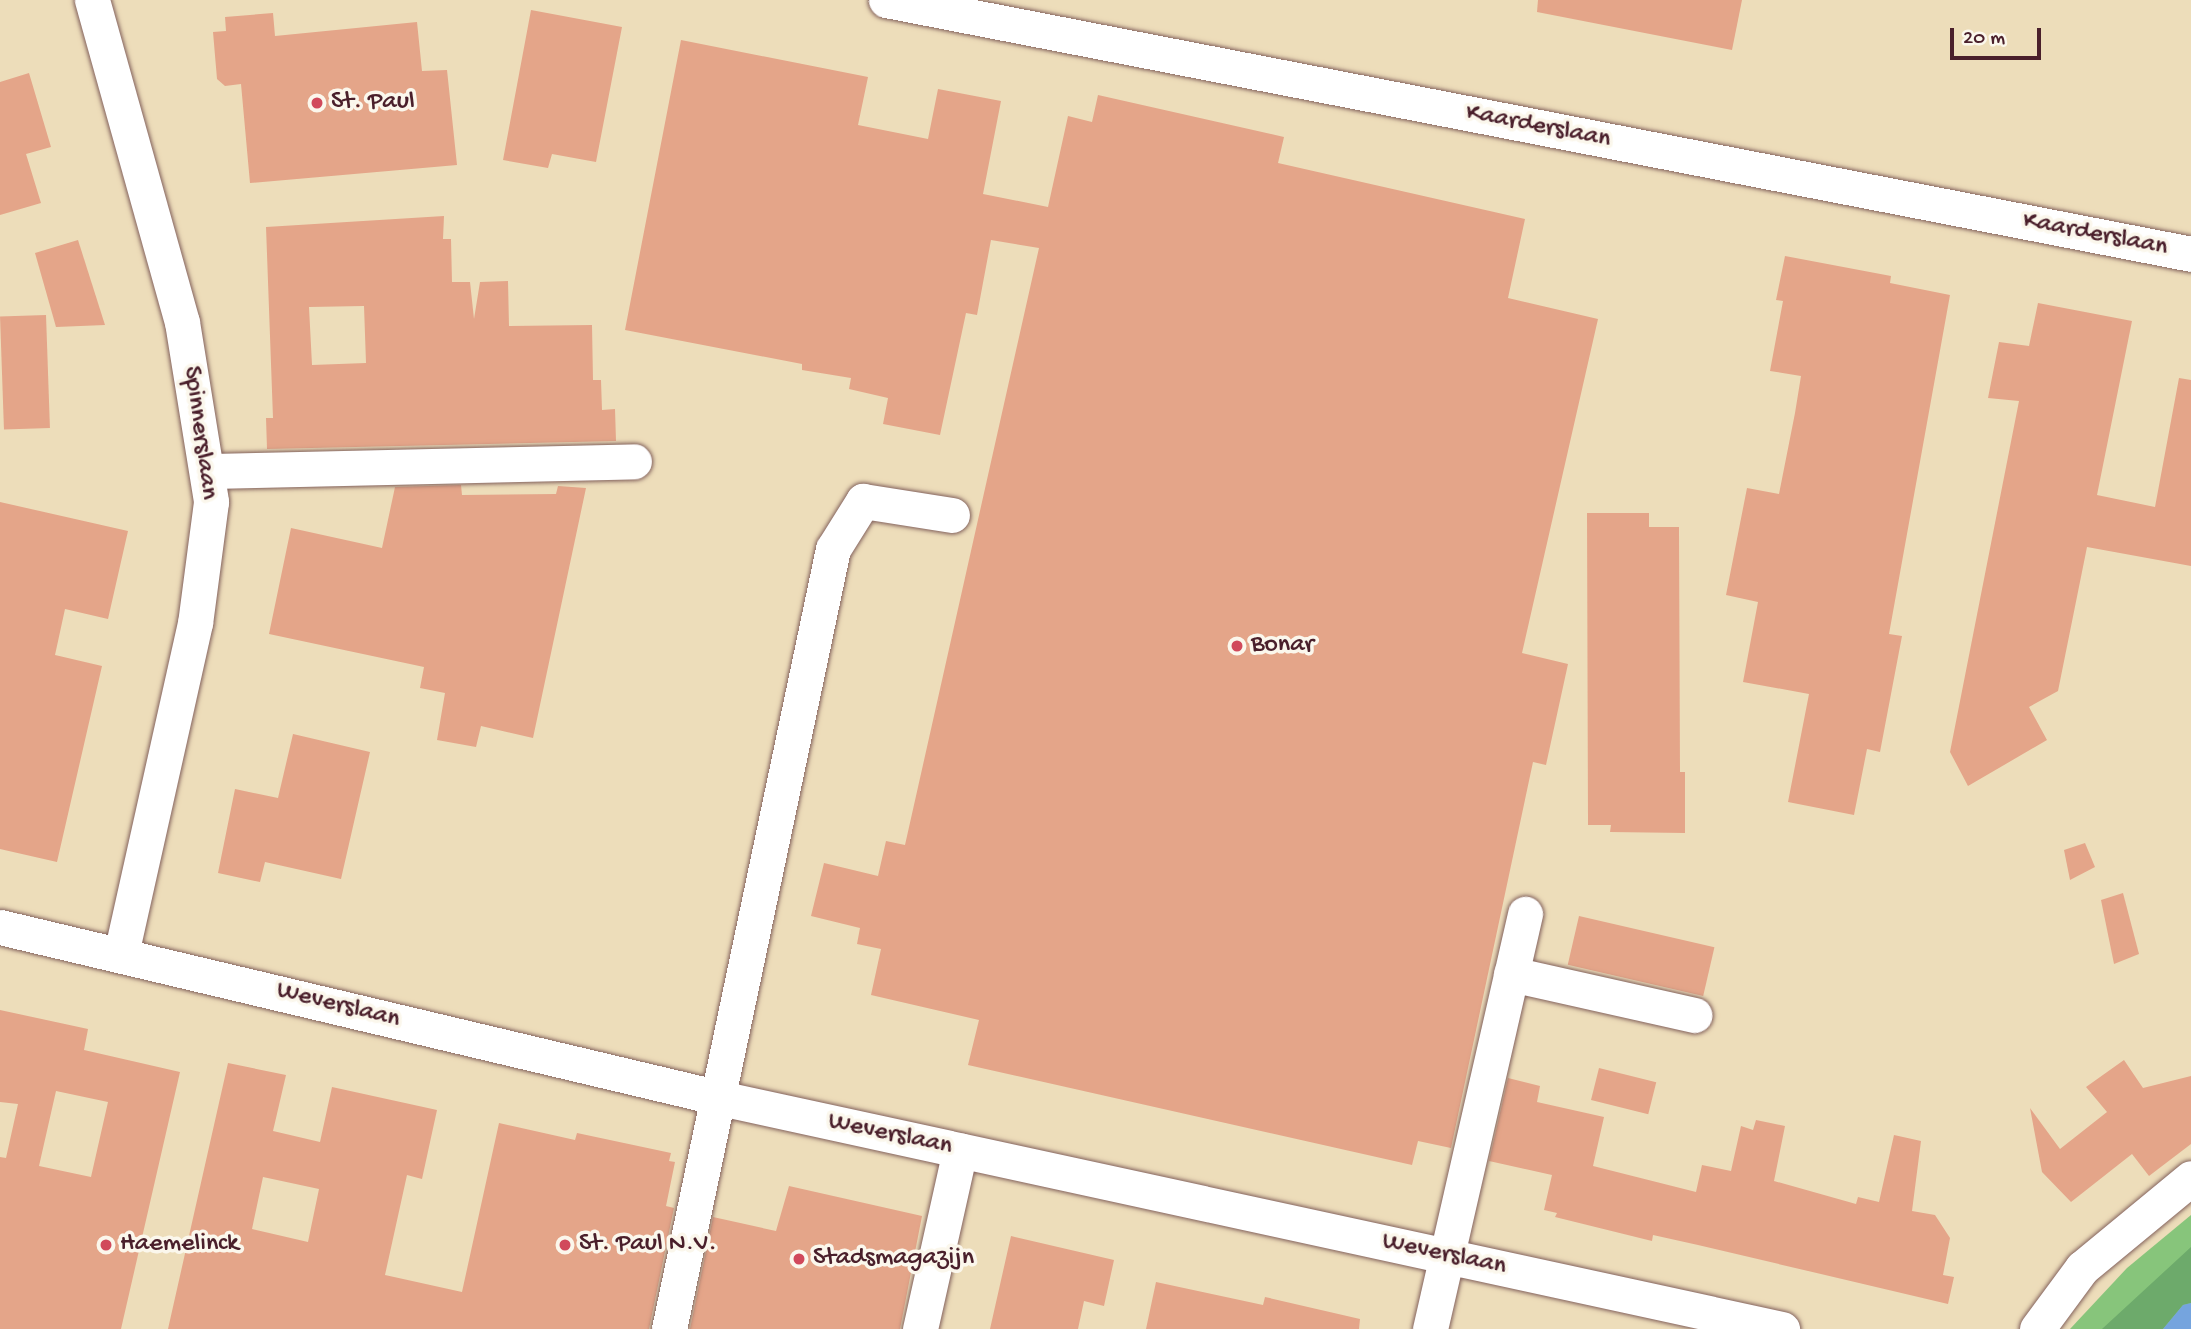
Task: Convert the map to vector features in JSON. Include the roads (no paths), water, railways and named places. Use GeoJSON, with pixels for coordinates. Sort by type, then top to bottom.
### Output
{"type":"FeatureCollection","features":[{"type":"Feature","properties":{"kind":"street","name":"Spinnerslaan"},"geometry":{"type":"LineString","coordinates":[[92,0],[183,322],[211,502],[195,623],[121,954]]}},
{"type":"Feature","properties":{"kind":"street","name":"Kaarderslaan"},"geometry":{"type":"LineString","coordinates":[[886,0],[2191,254]]}},
{"type":"Feature","properties":{"kind":"street"},"geometry":{"type":"LineString","coordinates":[[207,471],[634,461]]}},
{"type":"Feature","properties":{"kind":"street"},"geometry":{"type":"LineString","coordinates":[[669,1329],[720,1098],[833,549],[863,501],[952,515]]}},
{"type":"Feature","properties":{"kind":"street"},"geometry":{"type":"LineString","coordinates":[[1430,1329],[1525,914]]}},
{"type":"Feature","properties":{"kind":"street","name":"Weverslaan"},"geometry":{"type":"LineString","coordinates":[[0,927],[720,1098],[1782,1329]]}},
{"type":"Feature","properties":{"kind":"street"},"geometry":{"type":"LineString","coordinates":[[1511,974],[1694,1016]]}},
{"type":"Feature","properties":{"kind":"street"},"geometry":{"type":"LineString","coordinates":[[920,1329],[960,1150]]}},
{"type":"Feature","properties":{"kind":"street"},"geometry":{"type":"LineString","coordinates":[[2037,1329],[2082,1268],[2191,1178]]}},
{"type":"Feature","properties":{"kind":"water"},"geometry":{"type":"Polygon","coordinates":[[[2191,1303],[2191,1329],[2163,1329],[2183,1305],[2191,1303]]]}},
{"type":"Feature","properties":{"kind":"place","name":"St. Paul"},"geometry":{"type":"Point","coordinates":[317,103]}},
{"type":"Feature","properties":{"kind":"place","name":"Bonar"},"geometry":{"type":"Point","coordinates":[1237,646]}},
{"type":"Feature","properties":{"kind":"place","name":"Haemelinck"},"geometry":{"type":"Point","coordinates":[106,1245]}},
{"type":"Feature","properties":{"kind":"place","name":"St. Paul N.V."},"geometry":{"type":"Point","coordinates":[565,1245]}},
{"type":"Feature","properties":{"kind":"place","name":"Stadsmagazijn"},"geometry":{"type":"Point","coordinates":[799,1259]}}]}
